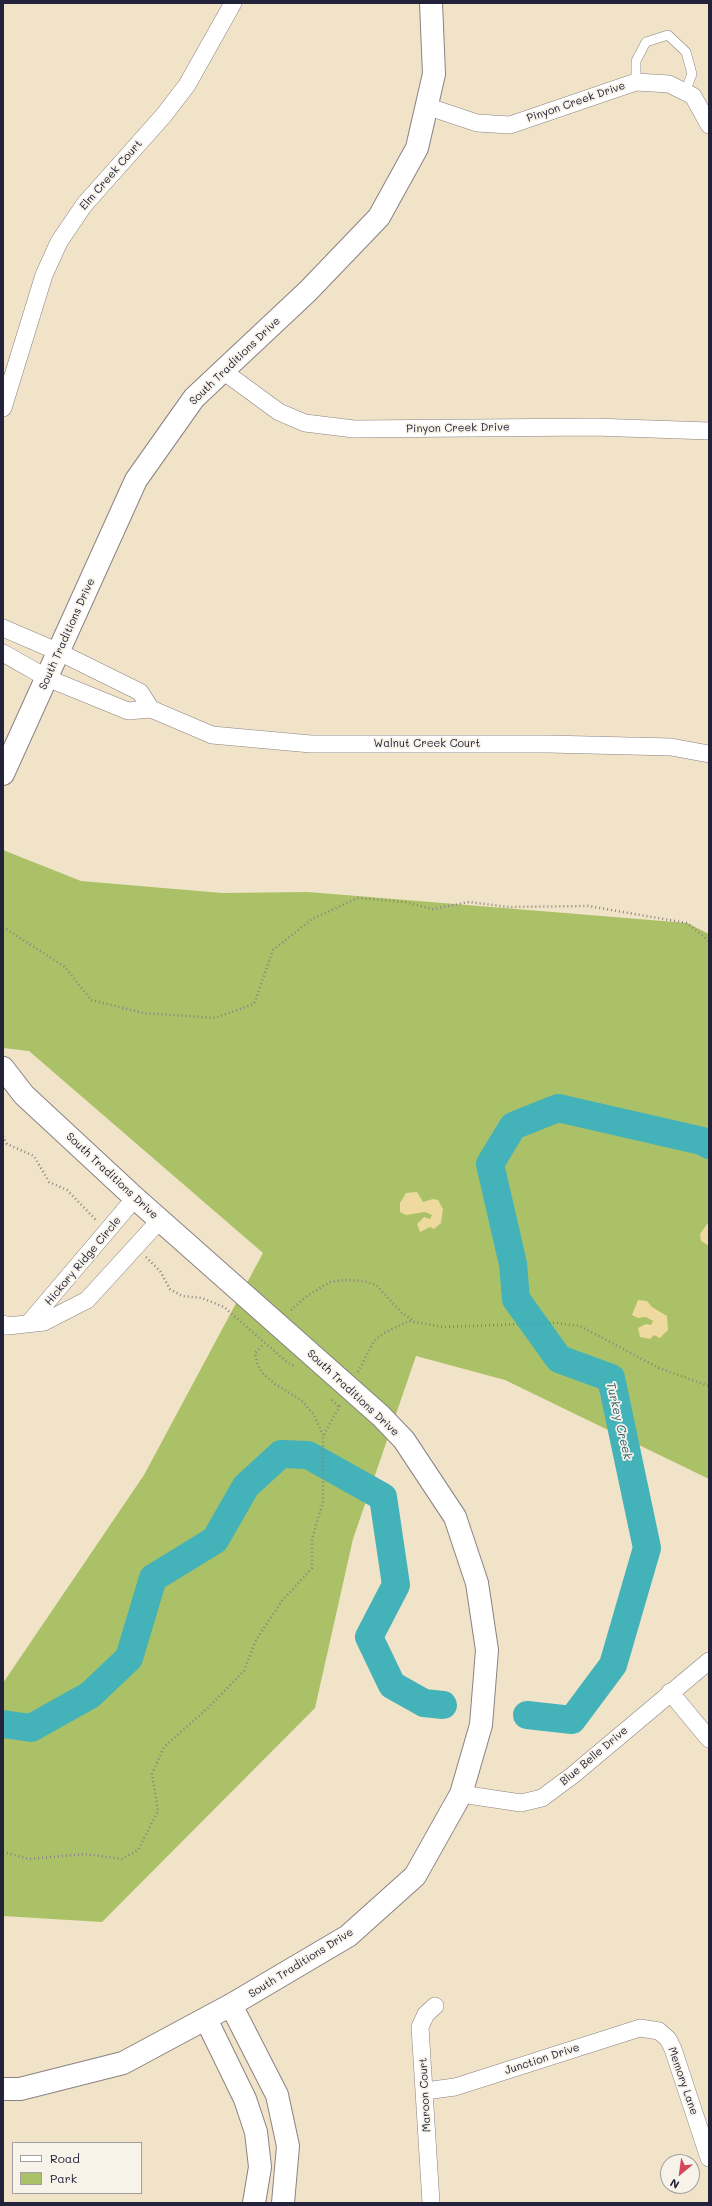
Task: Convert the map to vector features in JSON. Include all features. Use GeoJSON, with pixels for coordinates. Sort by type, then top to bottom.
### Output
{"type":"FeatureCollection","features":[{"type":"Feature","properties":{"kind":"street","name":"Elm Creek Court"},"geometry":{"type":"LineString","coordinates":[[3,408],[44,275],[60,242],[84,205],[164,115],[187,85],[233,3]]}},
{"type":"Feature","properties":{"kind":"street","name":"South Traditions Drive"},"geometry":{"type":"LineString","coordinates":[[3,774],[60,652],[136,480],[194,398],[308,291],[378,217],[417,148],[434,74],[431,3]]}},
{"type":"Feature","properties":{"kind":"street","name":"Pinyon Creek Drive"},"geometry":{"type":"LineString","coordinates":[[426,106],[477,122],[510,125],[636,82],[669,84],[693,96],[709,125]]}},
{"type":"Feature","properties":{"kind":"street","name":"Pinyon Creek Drive"},"geometry":{"type":"LineString","coordinates":[[223,371],[279,412],[305,423],[333,427],[354,429],[594,427],[709,431]]}},
{"type":"Feature","properties":{"kind":"street"},"geometry":{"type":"LineString","coordinates":[[3,628],[60,652],[140,692],[151,709]]}},
{"type":"Feature","properties":{"kind":"street"},"geometry":{"type":"LineString","coordinates":[[3,653],[47,678]]}},
{"type":"Feature","properties":{"kind":"street","name":"Walnut Creek Court"},"geometry":{"type":"LineString","coordinates":[[47,678],[128,711],[151,709],[212,735],[311,744],[548,744],[671,747],[709,754]]}},
{"type":"Feature","properties":{"kind":"street","name":"South Traditions Drive"},"geometry":{"type":"LineString","coordinates":[[3,1068],[24,1095],[135,1198],[381,1416],[399,1435],[427,1472],[456,1517],[477,1583],[487,1650],[481,1725],[461,1794],[415,1876],[348,1936],[232,2005],[123,2063],[20,2089],[3,2089]]}},
{"type":"Feature","properties":{"kind":"street","name":"Hickory Ridge Circle"},"geometry":{"type":"LineString","coordinates":[[29,1323],[135,1198]]}},
{"type":"Feature","properties":{"kind":"street","name":"Hickory Ridge Circle"},"geometry":{"type":"LineString","coordinates":[[3,1324],[8,1326],[44,1322],[88,1300],[160,1220]]}},
{"type":"Feature","properties":{"kind":"street","name":"Blue Belle Drive"},"geometry":{"type":"LineString","coordinates":[[461,1794],[501,1802],[521,1803],[542,1798],[573,1775],[670,1692],[709,1661]]}},
{"type":"Feature","properties":{"kind":"street"},"geometry":{"type":"LineString","coordinates":[[670,1692],[709,1739]]}},
{"type":"Feature","properties":{"kind":"street"},"geometry":{"type":"LineString","coordinates":[[232,2005],[277,2095],[288,2146],[283,2203]]}},
{"type":"Feature","properties":{"kind":"street","name":"Maroon Court"},"geometry":{"type":"LineString","coordinates":[[426,2198],[425,2091],[420,2026],[426,2014],[435,2006]]}},
{"type":"Feature","properties":{"kind":"street"},"geometry":{"type":"LineString","coordinates":[[206,2019],[245,2099],[256,2132],[260,2167],[254,2203]]}},
{"type":"Feature","properties":{"kind":"street","name":"Junction Drive"},"geometry":{"type":"LineString","coordinates":[[425,2091],[455,2087],[640,2028],[659,2031]]}},
{"type":"Feature","properties":{"kind":"street","name":"Memory Lane"},"geometry":{"type":"LineString","coordinates":[[659,2031],[668,2038],[673,2049],[709,2158]]}},
{"type":"Feature","properties":{"kind":"lane"},"geometry":{"type":"LineString","coordinates":[[636,82],[636,61],[646,42],[668,35],[686,52],[692,74],[685,92]]}},
{"type":"Feature","properties":{"kind":"path"},"geometry":{"type":"LineString","coordinates":[[3,927],[65,967],[91,1000],[143,1013],[215,1018],[254,1004],[273,950],[312,919],[358,898],[405,902],[434,909],[468,902],[509,907],[588,906],[687,922],[709,941]]}},
{"type":"Feature","properties":{"kind":"path"},"geometry":{"type":"LineString","coordinates":[[3,1136],[7,1144],[34,1156],[49,1182],[67,1190],[86,1210],[109,1229]]}},
{"type":"Feature","properties":{"kind":"path"},"geometry":{"type":"LineString","coordinates":[[136,1246],[160,1271],[170,1289],[182,1296],[202,1298],[224,1307],[288,1363],[299,1367]]}},
{"type":"Feature","properties":{"kind":"path"},"geometry":{"type":"LineString","coordinates":[[291,1310],[307,1296],[330,1282],[344,1280],[364,1281],[376,1285],[402,1313],[416,1322]]}},
{"type":"Feature","properties":{"kind":"path"},"geometry":{"type":"LineString","coordinates":[[323,1436],[374,1341],[384,1333],[409,1321],[443,1327],[555,1323],[580,1326],[659,1368],[709,1386]]}},
{"type":"Feature","properties":{"kind":"path"},"geometry":{"type":"LineString","coordinates":[[3,1852],[29,1859],[85,1854],[122,1859],[138,1850],[158,1811],[152,1774],[164,1747],[208,1708],[244,1671],[256,1640],[282,1601],[312,1568],[312,1539],[323,1493],[323,1436],[314,1415],[301,1400],[275,1384],[262,1373],[257,1363],[256,1353],[262,1346]]}},
{"type":"Feature","properties":{"kind":"path"},"geometry":{"type":"LineString","coordinates":[[329,1396],[339,1407]]}},
{"type":"Feature","properties":{"kind":"green space"},"geometry":{"type":"Polygon","coordinates":[[[3,850],[81,881],[222,893],[308,892],[687,923],[709,934],[709,1479],[505,1380],[416,1356],[353,1539],[315,1708],[102,1922],[3,1916],[3,1683],[144,1475],[263,1253],[29,1051],[3,1048],[3,850]]]}},
{"type":"Feature","properties":{"kind":"sand"},"geometry":{"type":"Polygon","coordinates":[[[417,1192],[423,1202],[433,1199],[438,1200],[443,1209],[441,1223],[434,1229],[430,1227],[420,1232],[417,1224],[424,1217],[430,1219],[432,1215],[425,1212],[406,1215],[400,1212],[400,1203],[406,1193],[417,1192]]]}},
{"type":"Feature","properties":{"kind":"sand"},"geometry":{"type":"Polygon","coordinates":[[[707,1224],[709,1224],[709,1246],[701,1241],[700,1234],[707,1224]]]}},
{"type":"Feature","properties":{"kind":"sand"},"geometry":{"type":"Polygon","coordinates":[[[638,1300],[647,1301],[652,1307],[667,1316],[668,1330],[660,1338],[654,1335],[650,1339],[640,1337],[638,1328],[646,1324],[651,1325],[653,1321],[646,1317],[638,1318],[632,1315],[638,1300]]]}},
{"type":"Feature","properties":{"kind":"waterway","name":"Turkey Creek"},"geometry":{"type":"LineString","coordinates":[[527,1715],[572,1720],[613,1665],[647,1548],[611,1378],[559,1359],[516,1299],[513,1264],[490,1164],[513,1126],[558,1108],[702,1141],[709,1145]]}},
{"type":"Feature","properties":{"kind":"waterway","name":"Turkey Creek"},"geometry":{"type":"LineString","coordinates":[[3,1724],[31,1728],[90,1695],[129,1658],[153,1578],[215,1540],[246,1486],[281,1454],[308,1455],[383,1497],[396,1585],[369,1637],[392,1685],[424,1703],[443,1705]]}}]}
